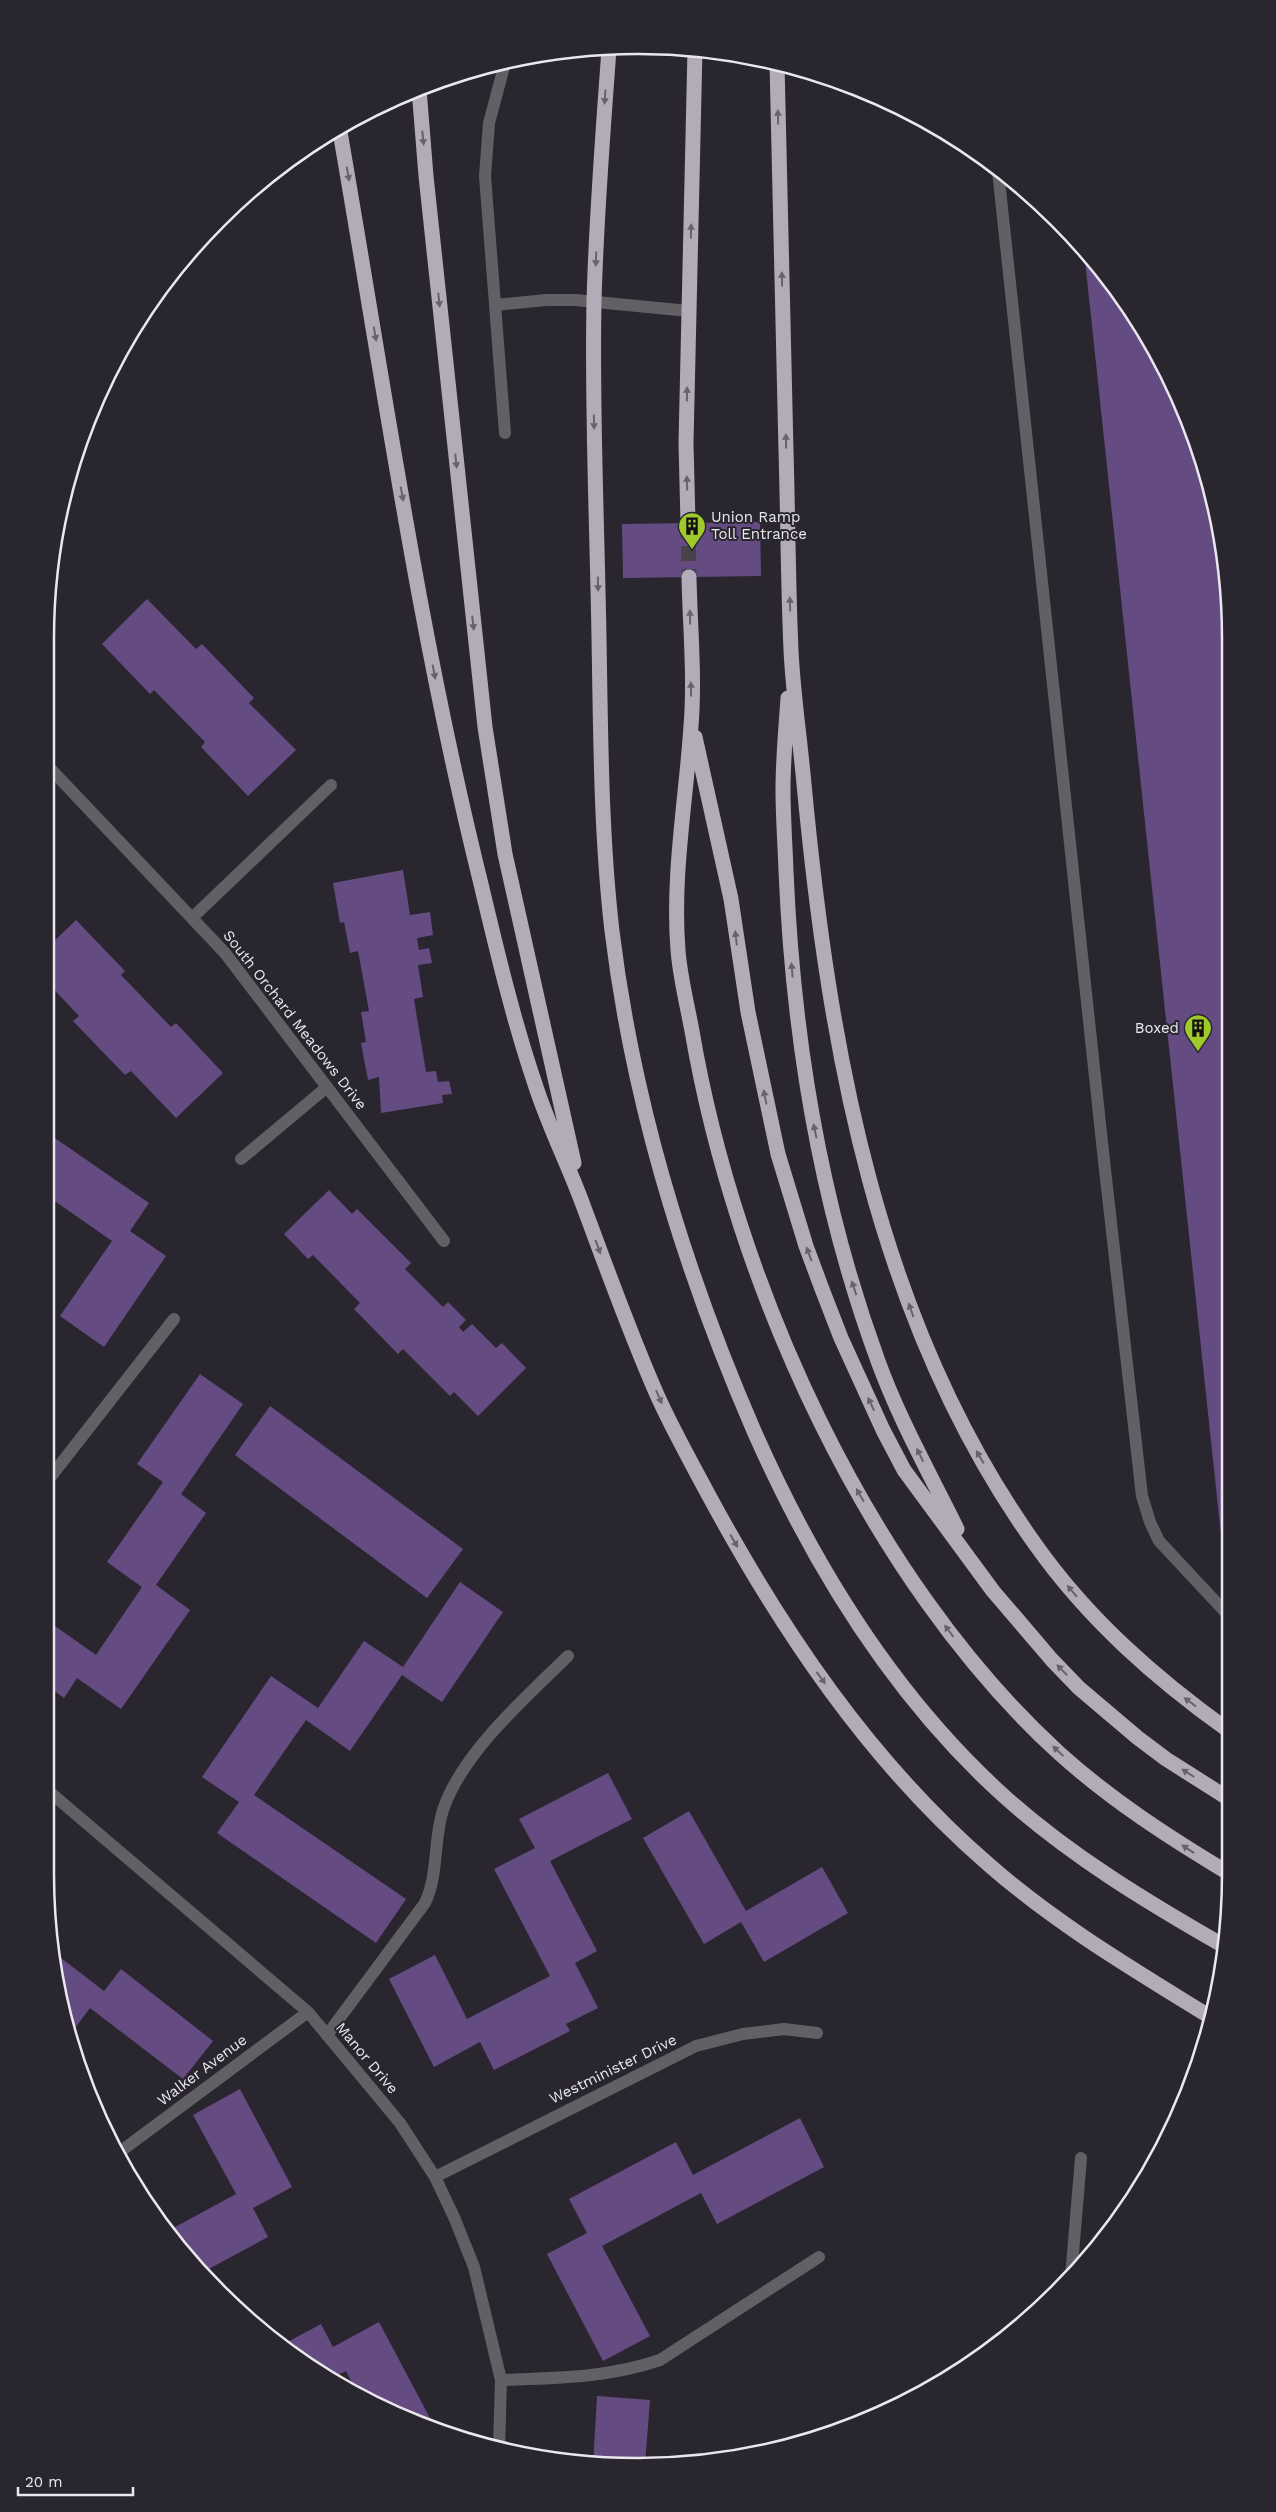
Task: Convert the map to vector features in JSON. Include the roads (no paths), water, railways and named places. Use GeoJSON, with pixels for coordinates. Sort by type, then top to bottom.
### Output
{"type":"FeatureCollection","features":[{"type":"Feature","properties":{"kind":"highway"},"geometry":{"type":"LineString","coordinates":[[608,55],[594,301],[594,380],[602,748],[612,927],[620,988],[646,1114],[678,1230],[721,1350],[764,1454],[826,1573],[870,1642],[929,1719],[1001,1794],[1040,1827],[1153,1906],[1218,1943]]}},
{"type":"Feature","properties":{"kind":"highway"},"geometry":{"type":"LineString","coordinates":[[688,523],[686,443],[695,57]]}},
{"type":"Feature","properties":{"kind":"highway"},"geometry":{"type":"LineString","coordinates":[[777,71],[791,653],[815,898],[855,1125],[877,1208],[914,1318],[945,1390],[969,1438],[997,1486],[1036,1546],[1082,1603],[1130,1653],[1180,1695],[1222,1726]]}},
{"type":"Feature","properties":{"kind":"highway"},"geometry":{"type":"LineString","coordinates":[[420,96],[428,195],[484,727],[505,854],[582,1201]]}},
{"type":"Feature","properties":{"kind":"highway"},"geometry":{"type":"LineString","coordinates":[[341,135],[425,624],[460,798],[495,943],[536,1087],[582,1201],[631,1334],[660,1402],[762,1590],[800,1650],[839,1703],[884,1758],[935,1813],[989,1865],[1043,1907],[1102,1948],[1205,2013]]}},
{"type":"Feature","properties":{"kind":"highway"},"geometry":{"type":"LineString","coordinates":[[689,577],[692,722],[675,904],[680,964],[714,1139],[764,1292],[807,1392],[858,1491],[908,1574],[965,1652],[999,1691],[1059,1753],[1155,1827],[1222,1869]]}},
{"type":"Feature","properties":{"kind":"highway"},"geometry":{"type":"LineString","coordinates":[[791,653],[783,788],[787,886],[796,1016],[812,1116],[850,1276],[878,1362],[895,1403],[973,1562]]}},
{"type":"Feature","properties":{"kind":"highway"},"geometry":{"type":"LineString","coordinates":[[692,722],[731,899],[741,976],[767,1110],[806,1246],[841,1338],[883,1430],[904,1470],[1023,1628],[1079,1688],[1166,1759],[1222,1795]]}},
{"type":"Feature","properties":{"kind":"street"},"geometry":{"type":"LineString","coordinates":[[503,70],[494,98],[486,150],[485,176],[505,433]]}},
{"type":"Feature","properties":{"kind":"street"},"geometry":{"type":"LineString","coordinates":[[999,178],[1100,1132],[1142,1496],[1150,1522],[1159,1542],[1222,1609]]}},
{"type":"Feature","properties":{"kind":"street"},"geometry":{"type":"LineString","coordinates":[[496,305],[546,300],[594,301],[689,311]]}},
{"type":"Feature","properties":{"kind":"street","name":"South Orchard Meadows Drive"},"geometry":{"type":"LineString","coordinates":[[54,772],[225,953],[444,1241]]}},
{"type":"Feature","properties":{"kind":"street"},"geometry":{"type":"LineString","coordinates":[[192,918],[331,785]]}},
{"type":"Feature","properties":{"kind":"street"},"geometry":{"type":"LineString","coordinates":[[241,1159],[327,1087]]}},
{"type":"Feature","properties":{"kind":"street"},"geometry":{"type":"LineString","coordinates":[[54,1472],[174,1319]]}},
{"type":"Feature","properties":{"kind":"street"},"geometry":{"type":"LineString","coordinates":[[327,2035],[425,1903],[432,1887],[435,1871],[434,1849],[437,1829],[444,1807],[459,1778],[510,1712],[568,1656]]}},
{"type":"Feature","properties":{"kind":"street","name":"Manor Drive"},"geometry":{"type":"LineString","coordinates":[[54,1796],[308,2012],[400,2123],[435,2177],[454,2217],[474,2267],[501,2380],[499,2441]]}},
{"type":"Feature","properties":{"kind":"street","name":"Walker Avenue"},"geometry":{"type":"LineString","coordinates":[[123,2149],[308,2012]]}},
{"type":"Feature","properties":{"kind":"street","name":"Westminister Drive"},"geometry":{"type":"LineString","coordinates":[[435,2177],[696,2046],[743,2034],[784,2029],[817,2033]]}},
{"type":"Feature","properties":{"kind":"street"},"geometry":{"type":"LineString","coordinates":[[1072,2264],[1081,2158]]}},
{"type":"Feature","properties":{"kind":"street"},"geometry":{"type":"LineString","coordinates":[[501,2380],[592,2376],[631,2370],[660,2360],[820,2257]]}},
{"type":"Feature","properties":{"kind":"tunnel"},"geometry":{"type":"LineString","coordinates":[[688,523],[689,577]]}},
{"type":"Feature","properties":{"kind":"place","name":"Union Ramp Toll Entrance"},"geometry":{"type":"Point","coordinates":[692,550]}},
{"type":"Feature","properties":{"kind":"place","name":"Boxed"},"geometry":{"type":"Point","coordinates":[1198,1052]}}]}
